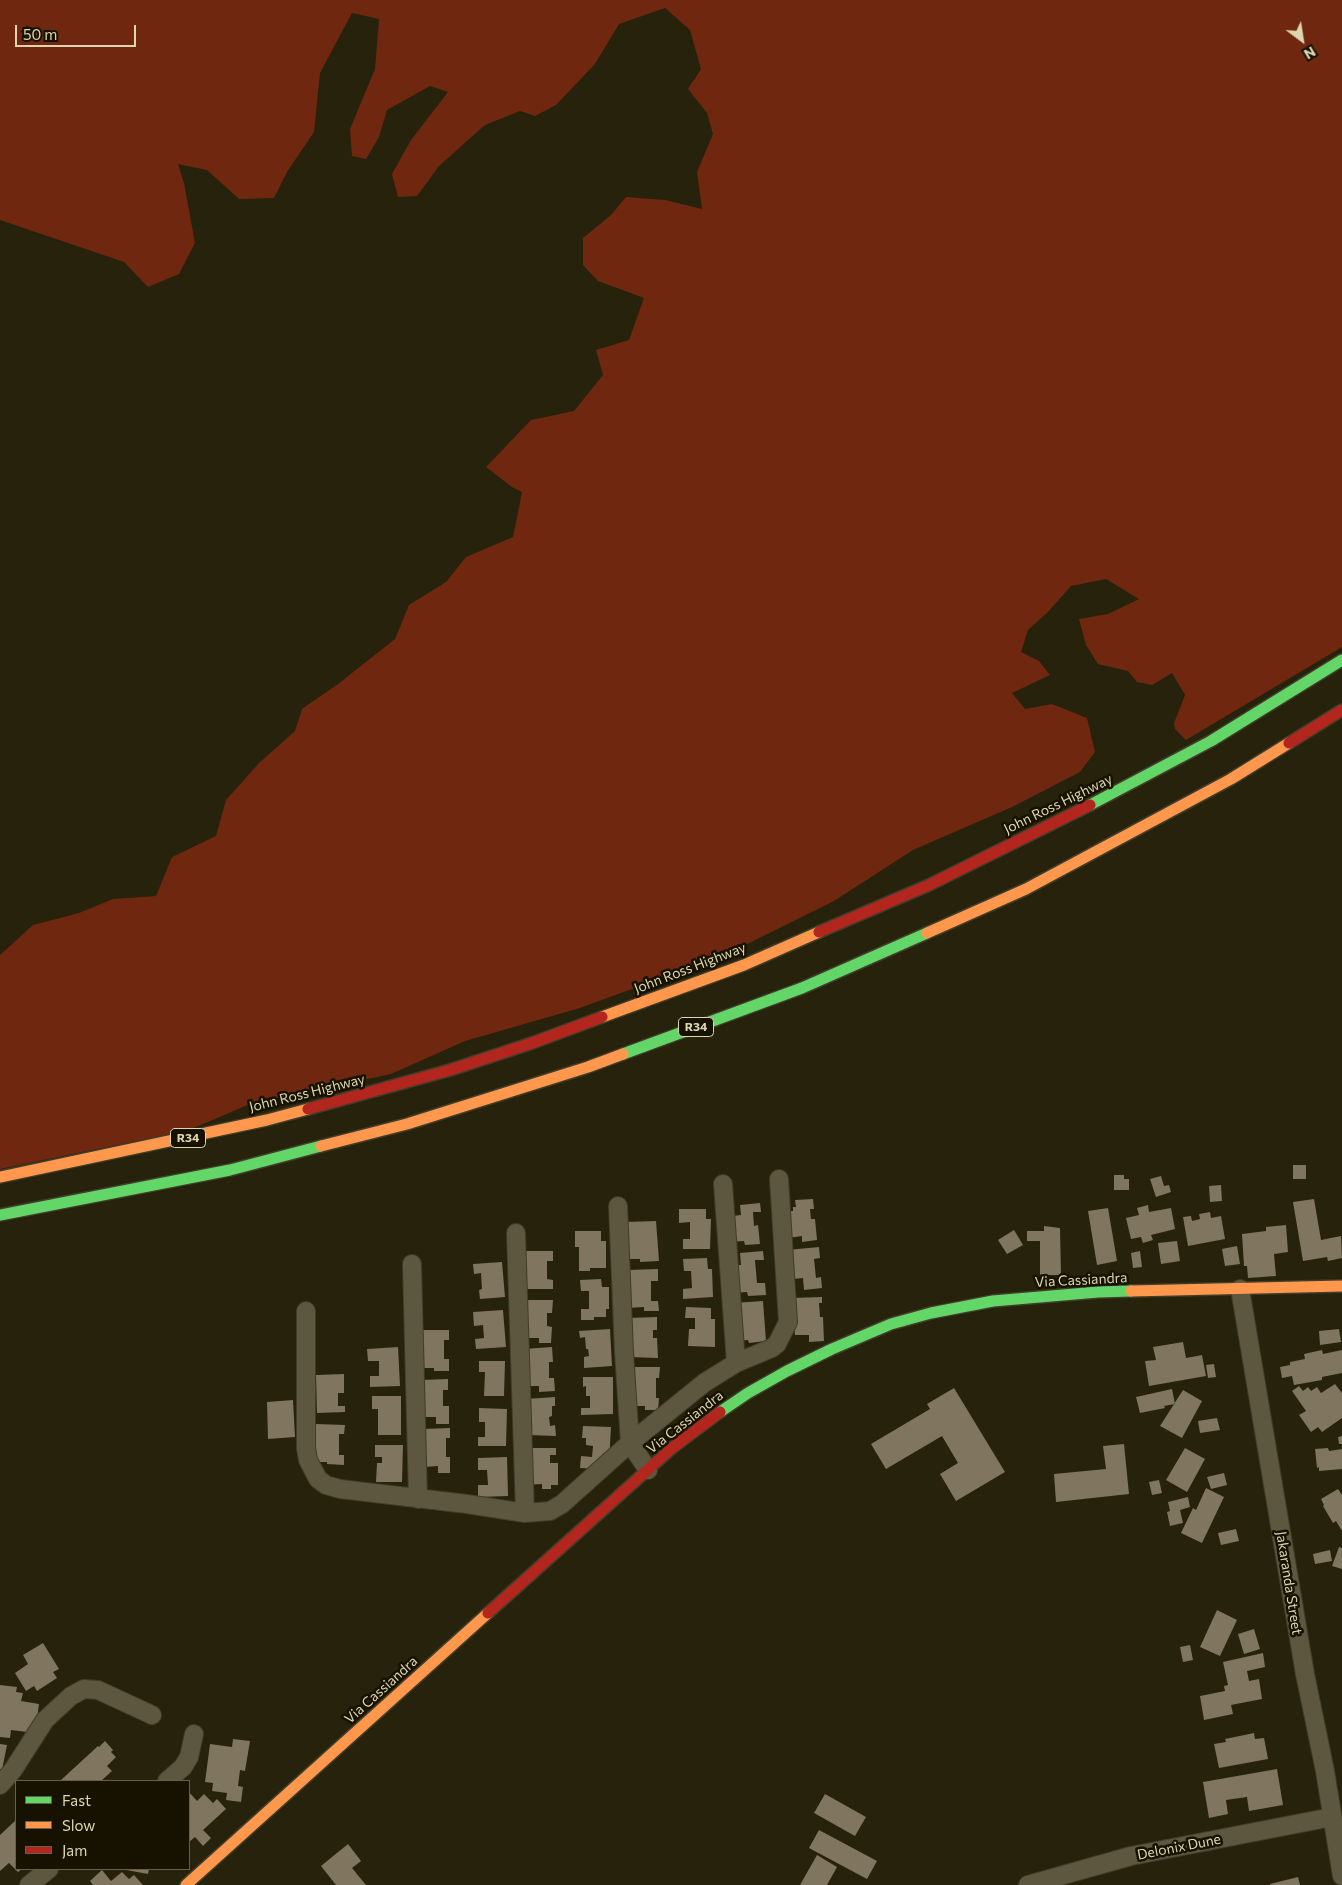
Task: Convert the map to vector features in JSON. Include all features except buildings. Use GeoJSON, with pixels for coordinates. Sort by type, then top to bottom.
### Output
{"type":"FeatureCollection","features":[{"type":"Feature","properties":{"kind":"main road","name":"John Ross Highway"},"geometry":{"type":"LineString","coordinates":[[0,1177],[267,1120],[393,1087],[532,1044],[744,965],[929,885],[1122,789],[1211,740],[1342,660]]}},
{"type":"Feature","properties":{"kind":"main road","name":"R34"},"geometry":{"type":"LineString","coordinates":[[0,1215],[230,1170],[407,1124],[588,1067],[793,992],[1026,889],[1231,780],[1342,710]]}},
{"type":"Feature","properties":{"kind":"main road","name":"Via Cassiandra"},"geometry":{"type":"LineString","coordinates":[[186,1885],[648,1470],[711,1418],[748,1393],[787,1371],[823,1353],[891,1324],[932,1313],[993,1301],[1098,1292],[1342,1286]]}},
{"type":"Feature","properties":{"kind":"street"},"geometry":{"type":"LineString","coordinates":[[306,1311],[306,1448],[311,1469],[318,1479],[326,1485],[340,1489],[468,1504],[525,1513],[544,1512],[562,1504],[630,1443],[704,1383],[736,1363],[772,1348],[777,1344],[788,1322],[779,1180]]}},
{"type":"Feature","properties":{"kind":"street"},"geometry":{"type":"LineString","coordinates":[[723,1184],[736,1363]]}},
{"type":"Feature","properties":{"kind":"street"},"geometry":{"type":"LineString","coordinates":[[618,1206],[630,1443],[648,1470]]}},
{"type":"Feature","properties":{"kind":"street"},"geometry":{"type":"LineString","coordinates":[[516,1233],[525,1513]]}},
{"type":"Feature","properties":{"kind":"street"},"geometry":{"type":"LineString","coordinates":[[412,1264],[418,1499]]}},
{"type":"Feature","properties":{"kind":"street","name":"Jakaranda Street"},"geometry":{"type":"LineString","coordinates":[[1240,1290],[1305,1674],[1325,1771],[1342,1876]]}},
{"type":"Feature","properties":{"kind":"street"},"geometry":{"type":"LineString","coordinates":[[0,1785],[13,1770],[45,1720],[70,1696],[84,1690],[98,1690],[152,1715]]}},
{"type":"Feature","properties":{"kind":"street"},"geometry":{"type":"LineString","coordinates":[[168,1780],[183,1767],[190,1757],[194,1734]]}},
{"type":"Feature","properties":{"kind":"street","name":"Delonix Dune"},"geometry":{"type":"LineString","coordinates":[[1028,1885],[1131,1856],[1332,1817]]}},
{"type":"Feature","properties":{"kind":"street"},"geometry":{"type":"LineString","coordinates":[[29,1885],[49,1870]]}},
{"type":"Feature","properties":{"kind":"shaded area"},"geometry":{"type":"Polygon","coordinates":[[[0,0],[1342,0],[1342,647],[1186,740],[1175,729],[1174,723],[1185,695],[1172,673],[1152,685],[1137,682],[1128,671],[1098,664],[1086,645],[1079,619],[1108,614],[1139,599],[1106,579],[1071,586],[1048,612],[1028,630],[1021,652],[1039,661],[1050,675],[1012,693],[1025,709],[1052,704],[1087,718],[1095,752],[1080,772],[1012,807],[913,850],[834,901],[725,955],[580,1008],[465,1041],[391,1074],[250,1104],[189,1130],[0,1169],[0,955],[33,925],[79,913],[113,899],[156,896],[172,857],[216,836],[226,800],[259,763],[295,731],[302,709],[338,684],[395,639],[409,605],[446,582],[466,557],[513,537],[522,492],[512,487],[486,467],[531,420],[574,411],[603,375],[596,350],[629,340],[644,298],[598,281],[583,265],[583,238],[611,215],[626,197],[665,200],[702,209],[697,172],[713,134],[707,113],[688,89],[701,69],[690,30],[665,8],[619,24],[595,64],[556,105],[535,116],[520,111],[485,125],[439,166],[417,196],[398,197],[392,174],[411,140],[448,92],[430,86],[387,110],[379,137],[366,159],[352,156],[350,129],[375,69],[379,19],[352,13],[320,73],[314,132],[287,172],[274,198],[239,199],[207,170],[178,164],[184,183],[195,243],[179,274],[148,287],[124,262],[0,220],[0,0]]]}},
{"type":"Feature","properties":{"kind":"traffic: fast"},"geometry":{"type":"LineString","coordinates":[[1090,805],[1211,741],[1342,660]]}},
{"type":"Feature","properties":{"kind":"traffic: fast"},"geometry":{"type":"LineString","coordinates":[[623,1054],[802,988],[927,933]]}},
{"type":"Feature","properties":{"kind":"traffic: fast"},"geometry":{"type":"LineString","coordinates":[[0,1215],[230,1170],[321,1146]]}},
{"type":"Feature","properties":{"kind":"traffic: fast"},"geometry":{"type":"LineString","coordinates":[[720,1412],[748,1393],[787,1371],[832,1349],[891,1324],[931,1313],[993,1301],[1131,1291]]}},
{"type":"Feature","properties":{"kind":"traffic: slow"},"geometry":{"type":"LineString","coordinates":[[927,933],[1026,889],[1231,779],[1289,743]]}},
{"type":"Feature","properties":{"kind":"traffic: slow"},"geometry":{"type":"LineString","coordinates":[[602,1017],[744,965],[819,932]]}},
{"type":"Feature","properties":{"kind":"traffic: slow"},"geometry":{"type":"LineString","coordinates":[[321,1146],[407,1124],[588,1067],[623,1054]]}},
{"type":"Feature","properties":{"kind":"traffic: slow"},"geometry":{"type":"LineString","coordinates":[[0,1177],[267,1120],[308,1109]]}},
{"type":"Feature","properties":{"kind":"traffic: slow"},"geometry":{"type":"LineString","coordinates":[[1131,1291],[1342,1286]]}},
{"type":"Feature","properties":{"kind":"traffic: slow"},"geometry":{"type":"LineString","coordinates":[[186,1885],[488,1613]]}},
{"type":"Feature","properties":{"kind":"traffic: jam"},"geometry":{"type":"LineString","coordinates":[[1289,743],[1342,710]]}},
{"type":"Feature","properties":{"kind":"traffic: jam"},"geometry":{"type":"LineString","coordinates":[[819,932],[929,885],[1090,805]]}},
{"type":"Feature","properties":{"kind":"traffic: jam"},"geometry":{"type":"LineString","coordinates":[[308,1109],[450,1070],[532,1043],[602,1017]]}},
{"type":"Feature","properties":{"kind":"traffic: jam"},"geometry":{"type":"LineString","coordinates":[[488,1613],[672,1448],[720,1412]]}}]}
